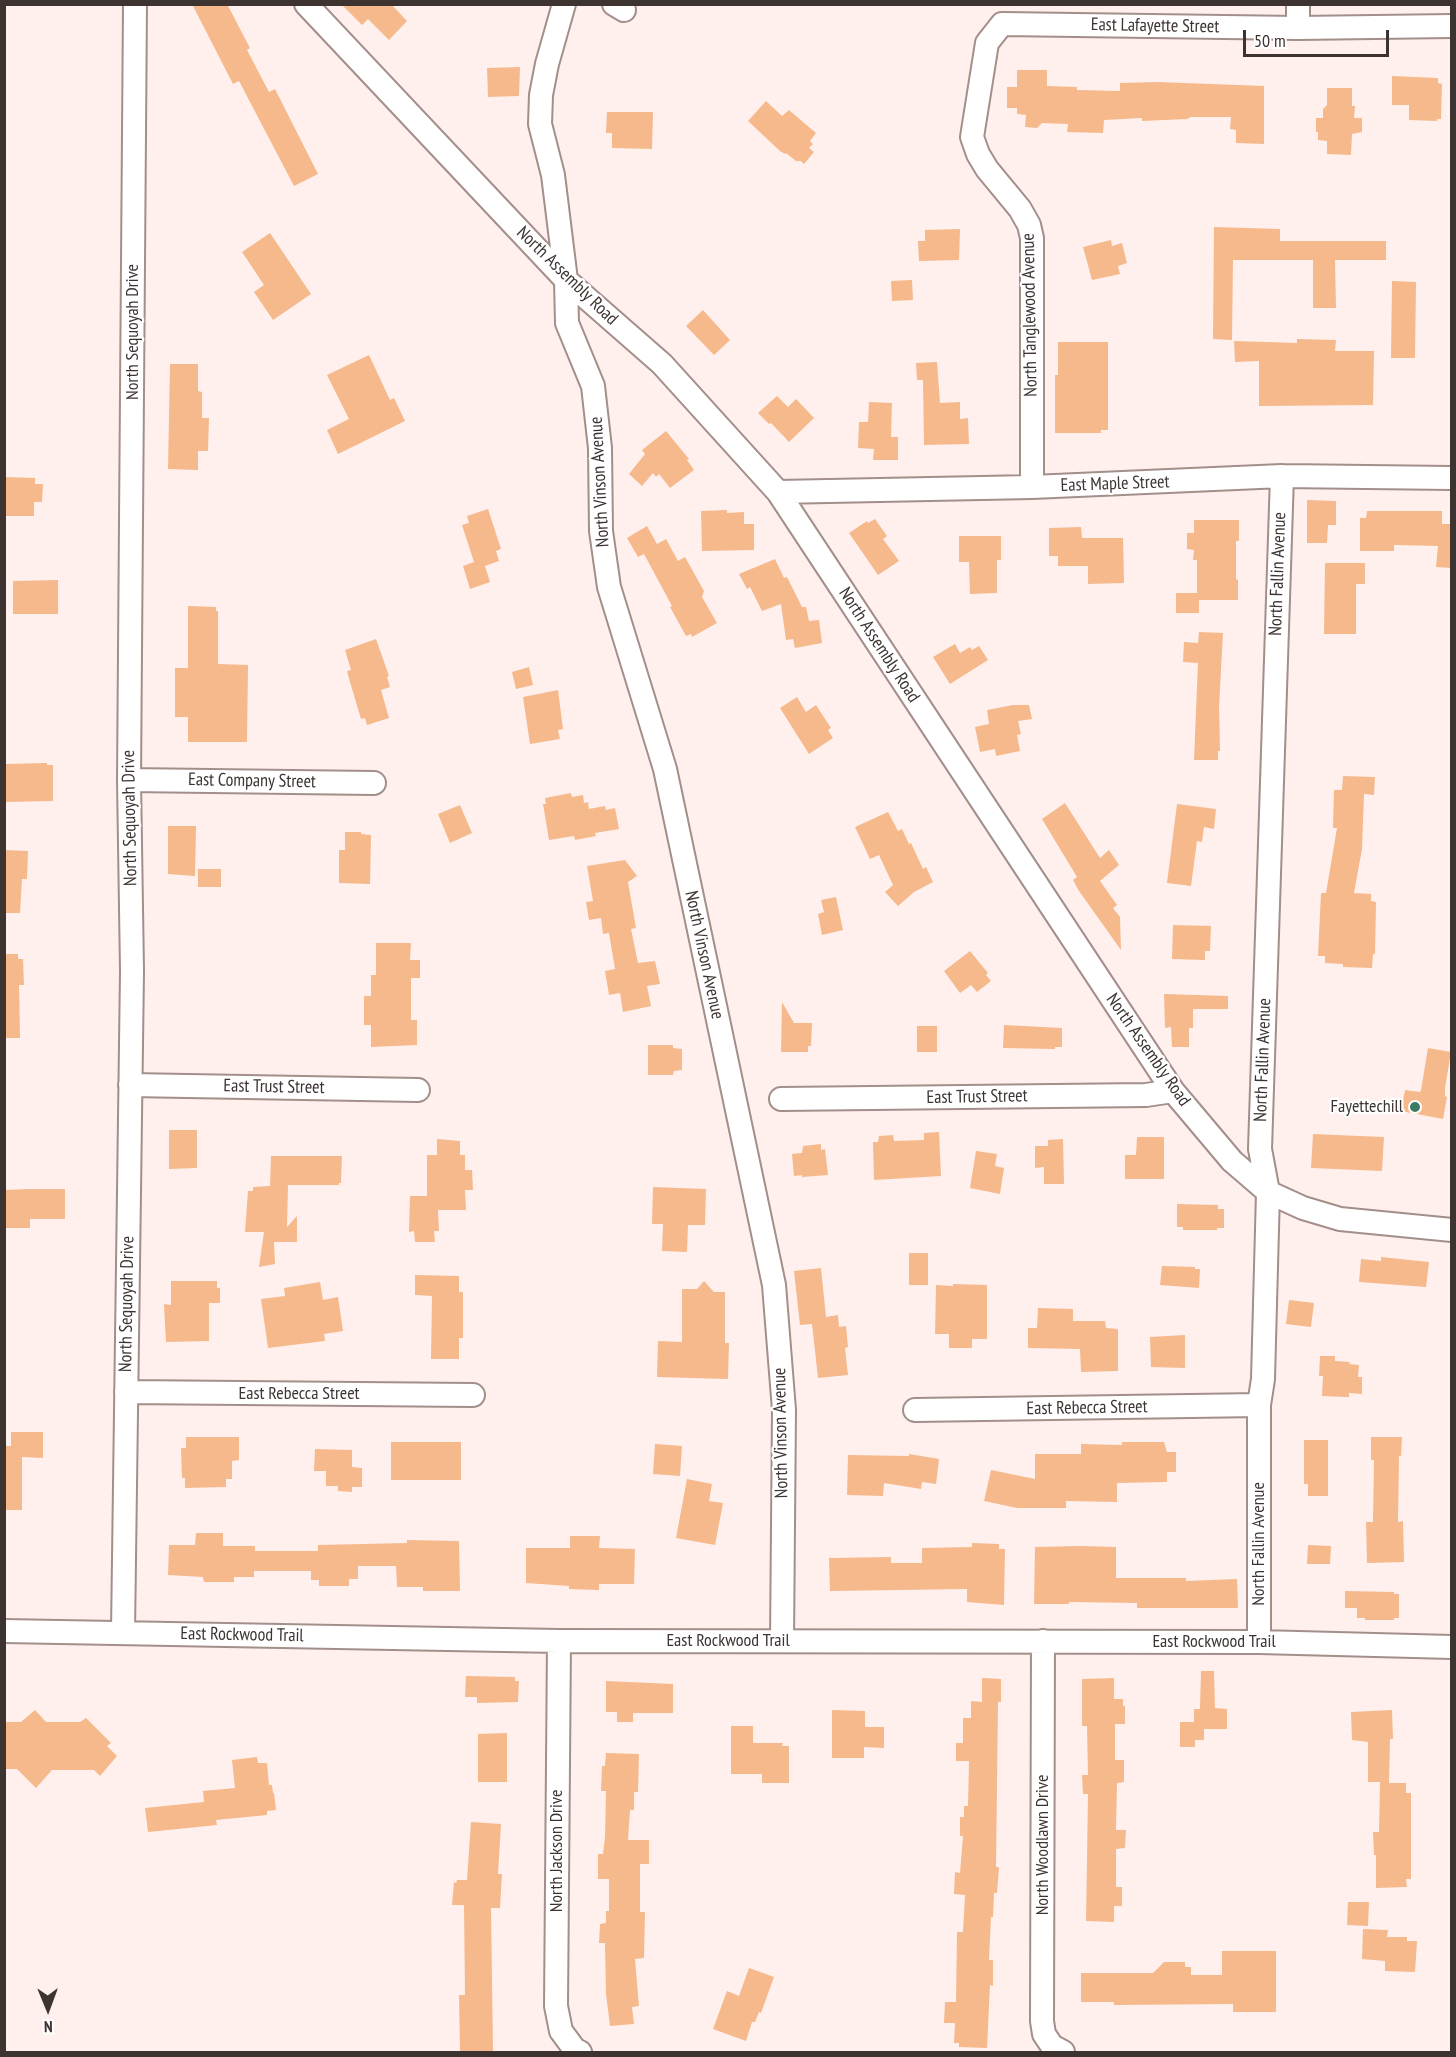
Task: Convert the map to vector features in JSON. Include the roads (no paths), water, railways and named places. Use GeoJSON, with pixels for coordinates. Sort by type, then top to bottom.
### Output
{"type":"FeatureCollection","features":[{"type":"Feature","properties":{"kind":"street","name":"North Sequoyah Drive"},"geometry":{"type":"LineString","coordinates":[[123,1632],[132,971],[129,780],[135,4]]}},
{"type":"Feature","properties":{"kind":"street","name":"North Assembly Road"},"geometry":{"type":"LineString","coordinates":[[306,4],[566,280],[662,364],[778,492],[1173,1091],[1232,1161],[1268,1192],[1303,1208],[1340,1219],[1452,1230]]}},
{"type":"Feature","properties":{"kind":"street","name":"North Vinson Avenue"},"geometry":{"type":"LineString","coordinates":[[564,4],[547,64],[541,95],[540,124],[552,175],[566,280],[567,323],[593,386],[600,448],[601,531],[609,586],[665,769],[774,1285],[784,1410],[782,1641]]}},
{"type":"Feature","properties":{"kind":"street"},"geometry":{"type":"LineString","coordinates":[[1298,4],[1298,28]]}},
{"type":"Feature","properties":{"kind":"street","name":"East Lafayette Street"},"geometry":{"type":"LineString","coordinates":[[1002,24],[1298,28],[1452,27]]}},
{"type":"Feature","properties":{"kind":"street","name":"North Tanglewood Avenue"},"geometry":{"type":"LineString","coordinates":[[1002,24],[987,43],[972,137],[987,169],[1020,209],[1029,225],[1032,238],[1032,487]]}},
{"type":"Feature","properties":{"kind":"street","name":"East Maple Street"},"geometry":{"type":"LineString","coordinates":[[778,492],[1032,487],[1282,476],[1452,478]]}},
{"type":"Feature","properties":{"kind":"street","name":"North Fallin Avenue"},"geometry":{"type":"LineString","coordinates":[[1259,1642],[1259,1405],[1263,1379],[1268,1192],[1260,1149],[1282,476]]}},
{"type":"Feature","properties":{"kind":"street","name":"East Company Street"},"geometry":{"type":"LineString","coordinates":[[129,780],[374,783]]}},
{"type":"Feature","properties":{"kind":"street","name":"East Trust Street"},"geometry":{"type":"LineString","coordinates":[[130,1085],[418,1089]]}},
{"type":"Feature","properties":{"kind":"street","name":"East Trust Street"},"geometry":{"type":"LineString","coordinates":[[781,1099],[1146,1095],[1173,1091]]}},
{"type":"Feature","properties":{"kind":"street","name":"East Rebecca Street"},"geometry":{"type":"LineString","coordinates":[[126,1392],[473,1395]]}},
{"type":"Feature","properties":{"kind":"street","name":"East Rebecca Street"},"geometry":{"type":"LineString","coordinates":[[915,1410],[1259,1405]]}},
{"type":"Feature","properties":{"kind":"street","name":"East Rockwood Trail"},"geometry":{"type":"LineString","coordinates":[[4,1631],[558,1641],[1259,1642],[1452,1647]]}},
{"type":"Feature","properties":{"kind":"street","name":"North Jackson Drive"},"geometry":{"type":"LineString","coordinates":[[558,1641],[556,2006],[561,2031],[575,2050],[580,2052]]}},
{"type":"Feature","properties":{"kind":"street","name":"North Woodlawn Drive"},"geometry":{"type":"LineString","coordinates":[[1043,1641],[1042,2021],[1044,2034],[1058,2049]]}},
{"type":"Feature","properties":{"kind":"place","name":"Fayettechill"},"geometry":{"type":"Point","coordinates":[1415,1107]}}]}
